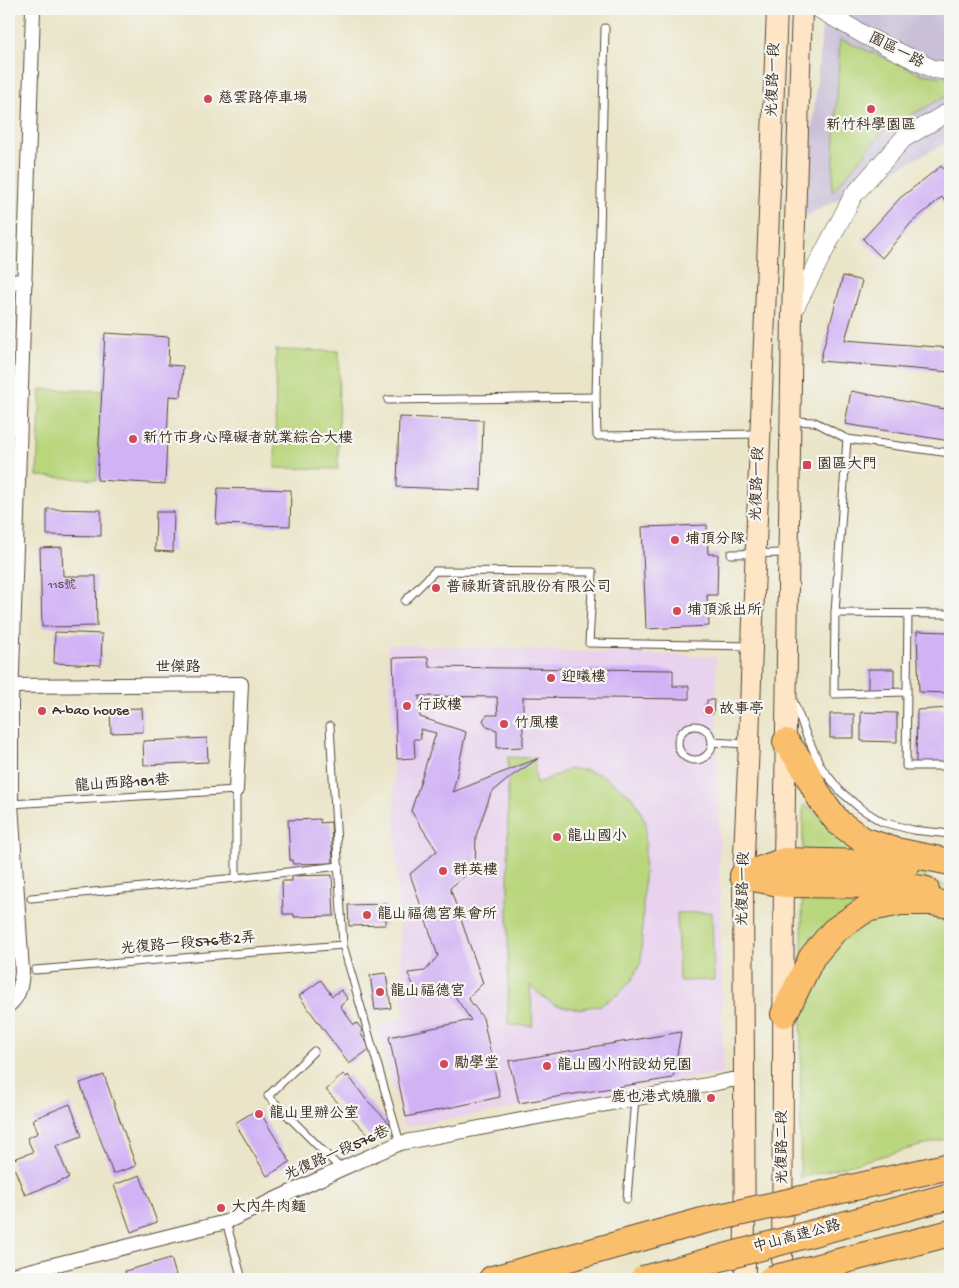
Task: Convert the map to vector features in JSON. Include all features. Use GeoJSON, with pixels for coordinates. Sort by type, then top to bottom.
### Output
{"type":"FeatureCollection","features":[{"type":"Feature","properties":{"kind":"highway"},"geometry":{"type":"LineString","coordinates":[[786,742],[802,764],[820,798],[838,822],[850,831],[863,840],[896,851],[950,862]]}},
{"type":"Feature","properties":{"kind":"highway"},"geometry":{"type":"LineString","coordinates":[[743,876],[897,863],[950,868]]}},
{"type":"Feature","properties":{"kind":"highway"},"geometry":{"type":"LineString","coordinates":[[784,873],[863,884],[912,887],[950,899]]}},
{"type":"Feature","properties":{"kind":"highway"},"geometry":{"type":"LineString","coordinates":[[784,1014],[812,956],[834,931],[866,909],[901,902],[931,902],[950,905]]}},
{"type":"Feature","properties":{"kind":"highway"},"geometry":{"type":"LineString","coordinates":[[492,1279],[702,1221],[950,1166]]}},
{"type":"Feature","properties":{"kind":"highway","name":"中山高速公路"},"geometry":{"type":"LineString","coordinates":[[643,1279],[950,1196]]}},
{"type":"Feature","properties":{"kind":"highway"},"geometry":{"type":"LineString","coordinates":[[771,1279],[950,1233]]}},
{"type":"Feature","properties":{"kind":"main road","name":"光復路一段"},"geometry":{"type":"LineString","coordinates":[[744,1080],[743,876],[776,9]]}},
{"type":"Feature","properties":{"kind":"main road","name":"光復路一段"},"geometry":{"type":"LineString","coordinates":[[784,1014],[790,421],[802,9]]}},
{"type":"Feature","properties":{"kind":"main road","name":"光復路二段"},"geometry":{"type":"LineString","coordinates":[[782,1279],[784,1014]]}},
{"type":"Feature","properties":{"kind":"main road"},"geometry":{"type":"LineString","coordinates":[[744,1080],[745,1279]]}},
{"type":"Feature","properties":{"kind":"street"},"geometry":{"type":"LineString","coordinates":[[9,1005],[14,1001],[20,988],[22,971],[11,804],[10,686],[33,9]]}},
{"type":"Feature","properties":{"kind":"street","name":"園區一路"},"geometry":{"type":"LineString","coordinates":[[819,9],[866,36],[933,69],[950,71]]}},
{"type":"Feature","properties":{"kind":"street"},"geometry":{"type":"LineString","coordinates":[[792,314],[853,196],[903,139],[950,111]]}},
{"type":"Feature","properties":{"kind":"street"},"geometry":{"type":"LineString","coordinates":[[9,281],[25,282]]}},
{"type":"Feature","properties":{"kind":"street","name":"世傑路"},"geometry":{"type":"LineString","coordinates":[[10,686],[241,684],[236,790]]}},
{"type":"Feature","properties":{"kind":"street","name":"光復路一段576巷"},"geometry":{"type":"LineString","coordinates":[[9,1276],[226,1222],[400,1143],[731,1080],[744,1080]]}},
{"type":"Feature","properties":{"kind":"lane"},"geometry":{"type":"LineString","coordinates":[[605,28],[596,397],[597,436],[760,434]]}},
{"type":"Feature","properties":{"kind":"lane"},"geometry":{"type":"LineString","coordinates":[[388,400],[596,397]]}},
{"type":"Feature","properties":{"kind":"lane"},"geometry":{"type":"LineString","coordinates":[[790,421],[815,422],[847,439],[950,453]]}},
{"type":"Feature","properties":{"kind":"lane"},"geometry":{"type":"LineString","coordinates":[[847,439],[836,613],[834,694],[907,692]]}},
{"type":"Feature","properties":{"kind":"lane"},"geometry":{"type":"LineString","coordinates":[[731,554],[788,553]]}},
{"type":"Feature","properties":{"kind":"lane"},"geometry":{"type":"LineString","coordinates":[[405,601],[435,571],[593,572],[589,643],[752,646]]}},
{"type":"Feature","properties":{"kind":"lane"},"geometry":{"type":"LineString","coordinates":[[836,613],[950,614]]}},
{"type":"Feature","properties":{"kind":"lane"},"geometry":{"type":"LineString","coordinates":[[908,614],[906,766],[950,766]]}},
{"type":"Feature","properties":{"kind":"lane"},"geometry":{"type":"LineString","coordinates":[[787,682],[806,734],[821,767],[840,792],[882,822],[913,830],[950,834]]}},
{"type":"Feature","properties":{"kind":"lane"},"geometry":{"type":"LineString","coordinates":[[330,726],[343,946],[400,1143]]}},
{"type":"Feature","properties":{"kind":"lane"},"geometry":{"type":"LineString","coordinates":[[698,726],[708,732],[712,742],[712,748],[705,757],[694,761],[683,757],[677,741],[687,728],[698,726]]}},
{"type":"Feature","properties":{"kind":"lane"},"geometry":{"type":"LineString","coordinates":[[712,742],[749,744]]}},
{"type":"Feature","properties":{"kind":"lane"},"geometry":{"type":"LineString","coordinates":[[236,790],[236,878]]}},
{"type":"Feature","properties":{"kind":"lane","name":"龍山西路181巷"},"geometry":{"type":"LineString","coordinates":[[11,804],[236,790]]}},
{"type":"Feature","properties":{"kind":"lane"},"geometry":{"type":"LineString","coordinates":[[31,898],[338,866]]}},
{"type":"Feature","properties":{"kind":"lane","name":"光復路一段576巷2弄"},"geometry":{"type":"LineString","coordinates":[[35,970],[343,946]]}},
{"type":"Feature","properties":{"kind":"lane"},"geometry":{"type":"LineString","coordinates":[[314,1051],[268,1096],[341,1169]]}},
{"type":"Feature","properties":{"kind":"lane"},"geometry":{"type":"LineString","coordinates":[[627,1198],[636,1098]]}},
{"type":"Feature","properties":{"kind":"lane"},"geometry":{"type":"LineString","coordinates":[[226,1222],[242,1279]]}},
{"type":"Feature","properties":{"kind":"shaded area","name":"新竹科學園區"},"geometry":{"type":"Polygon","coordinates":[[[824,9],[950,9],[950,141],[804,217],[824,9]]]}},
{"type":"Feature","properties":{"kind":"shaded area","name":"龍山國小"},"geometry":{"type":"Polygon","coordinates":[[[388,644],[716,657],[723,1073],[404,1127],[377,1028],[403,1017],[388,644]]]}},
{"type":"Feature","properties":{"kind":"green space"},"geometry":{"type":"Polygon","coordinates":[[[840,39],[922,74],[950,78],[950,94],[885,129],[832,192],[840,39]]]}},
{"type":"Feature","properties":{"kind":"green space"},"geometry":{"type":"Polygon","coordinates":[[[276,350],[339,351],[338,469],[275,468],[276,350]]]}},
{"type":"Feature","properties":{"kind":"green space"},"geometry":{"type":"Polygon","coordinates":[[[41,389],[102,391],[97,480],[37,476],[41,389]]]}},
{"type":"Feature","properties":{"kind":"green space"},"geometry":{"type":"Polygon","coordinates":[[[508,757],[534,758],[536,784],[570,769],[584,770],[602,775],[634,798],[646,823],[641,962],[632,980],[620,993],[601,1005],[579,1009],[555,1005],[530,985],[533,1026],[508,1025],[508,757]]]}},
{"type":"Feature","properties":{"kind":"green space"},"geometry":{"type":"Polygon","coordinates":[[[803,805],[935,882],[950,886],[950,1138],[800,1178],[803,805]]]}},
{"type":"Feature","properties":{"kind":"green space"},"geometry":{"type":"Polygon","coordinates":[[[712,912],[714,980],[679,981],[677,913],[712,912]]]}},
{"type":"Feature","properties":{"kind":"building"},"geometry":{"type":"Polygon","coordinates":[[[941,166],[950,176],[950,210],[942,197],[911,223],[882,258],[863,239],[900,198],[941,166]]]}},
{"type":"Feature","properties":{"kind":"building"},"geometry":{"type":"Polygon","coordinates":[[[843,276],[862,281],[845,340],[950,348],[950,372],[820,361],[843,276]]]}},
{"type":"Feature","properties":{"kind":"building","name":"新竹市身心障礙者就業綜合大樓"},"geometry":{"type":"Polygon","coordinates":[[[105,333],[169,337],[168,365],[183,366],[181,397],[169,396],[165,484],[97,480],[105,333]]]}},
{"type":"Feature","properties":{"kind":"building"},"geometry":{"type":"Polygon","coordinates":[[[851,391],[950,410],[950,441],[845,424],[851,391]]]}},
{"type":"Feature","properties":{"kind":"building"},"geometry":{"type":"Polygon","coordinates":[[[399,417],[483,420],[481,490],[397,487],[399,417]]]}},
{"type":"Feature","properties":{"kind":"building"},"geometry":{"type":"Polygon","coordinates":[[[947,486],[950,486],[950,602],[948,601],[947,486]]]}},
{"type":"Feature","properties":{"kind":"building"},"geometry":{"type":"Polygon","coordinates":[[[218,488],[291,490],[290,526],[216,524],[218,488]]]}},
{"type":"Feature","properties":{"kind":"building"},"geometry":{"type":"Polygon","coordinates":[[[47,509],[101,510],[101,536],[47,535],[47,509]]]}},
{"type":"Feature","properties":{"kind":"building"},"geometry":{"type":"Polygon","coordinates":[[[156,512],[174,512],[173,552],[155,551],[156,512]]]}},
{"type":"Feature","properties":{"kind":"building"},"geometry":{"type":"Polygon","coordinates":[[[707,525],[708,554],[718,554],[717,595],[707,595],[709,626],[646,629],[642,527],[707,525]]]}},
{"type":"Feature","properties":{"kind":"building"},"geometry":{"type":"Polygon","coordinates":[[[62,547],[63,576],[96,576],[97,626],[42,627],[40,548],[62,547]]]}},
{"type":"Feature","properties":{"kind":"building"},"geometry":{"type":"Polygon","coordinates":[[[917,631],[948,632],[947,693],[919,692],[917,631]]]}},
{"type":"Feature","properties":{"kind":"building"},"geometry":{"type":"Polygon","coordinates":[[[55,632],[102,634],[101,665],[54,663],[55,632]]]}},
{"type":"Feature","properties":{"kind":"building"},"geometry":{"type":"Polygon","coordinates":[[[428,657],[429,667],[673,670],[673,686],[689,686],[689,699],[523,697],[523,747],[497,748],[497,730],[487,727],[483,720],[487,715],[498,715],[497,697],[419,696],[420,717],[466,732],[453,792],[539,758],[491,793],[476,836],[475,868],[450,888],[483,983],[468,998],[483,1018],[500,1097],[406,1117],[389,1037],[471,1020],[452,992],[417,994],[408,973],[425,971],[438,956],[410,874],[437,851],[411,811],[436,733],[420,729],[421,739],[414,739],[415,758],[397,759],[393,658],[428,657]]]}},
{"type":"Feature","properties":{"kind":"building"},"geometry":{"type":"Polygon","coordinates":[[[868,669],[894,669],[894,691],[868,692],[868,669]]]}},
{"type":"Feature","properties":{"kind":"building","name":"故事亭"},"geometry":{"type":"Polygon","coordinates":[[[707,700],[714,700],[713,714],[706,713],[707,700]]]}},
{"type":"Feature","properties":{"kind":"building"},"geometry":{"type":"Polygon","coordinates":[[[142,708],[143,732],[111,733],[110,709],[142,708]]]}},
{"type":"Feature","properties":{"kind":"building"},"geometry":{"type":"Polygon","coordinates":[[[950,708],[950,764],[916,763],[917,710],[950,708]]]}},
{"type":"Feature","properties":{"kind":"building"},"geometry":{"type":"Polygon","coordinates":[[[861,712],[897,713],[897,742],[861,741],[861,712]]]}},
{"type":"Feature","properties":{"kind":"building"},"geometry":{"type":"Polygon","coordinates":[[[830,714],[854,714],[854,738],[830,738],[830,714]]]}},
{"type":"Feature","properties":{"kind":"building"},"geometry":{"type":"Polygon","coordinates":[[[207,738],[208,762],[144,765],[143,741],[207,738]]]}},
{"type":"Feature","properties":{"kind":"building"},"geometry":{"type":"Polygon","coordinates":[[[320,819],[320,823],[331,822],[333,863],[293,864],[292,860],[290,860],[288,820],[320,819]]]}},
{"type":"Feature","properties":{"kind":"building"},"geometry":{"type":"Polygon","coordinates":[[[332,875],[334,916],[294,917],[294,914],[283,914],[282,881],[292,881],[292,876],[332,875]]]}},
{"type":"Feature","properties":{"kind":"building","name":"龍山福德宮集會所"},"geometry":{"type":"Polygon","coordinates":[[[386,904],[386,925],[349,926],[348,905],[386,904]]]}},
{"type":"Feature","properties":{"kind":"building","name":"龍山福德宮"},"geometry":{"type":"Polygon","coordinates":[[[386,973],[391,1008],[375,1010],[370,975],[386,973]]]}},
{"type":"Feature","properties":{"kind":"building"},"geometry":{"type":"Polygon","coordinates":[[[321,980],[332,996],[341,990],[348,999],[340,1006],[354,1025],[357,1023],[363,1031],[360,1033],[371,1048],[349,1064],[299,996],[321,980]]]}},
{"type":"Feature","properties":{"kind":"building"},"geometry":{"type":"Polygon","coordinates":[[[681,1032],[673,1078],[519,1103],[509,1061],[681,1032]]]}},
{"type":"Feature","properties":{"kind":"building"},"geometry":{"type":"Polygon","coordinates":[[[343,1074],[346,1077],[348,1075],[365,1098],[390,1124],[386,1127],[388,1128],[373,1140],[326,1090],[343,1074]]]}},
{"type":"Feature","properties":{"kind":"building"},"geometry":{"type":"Polygon","coordinates":[[[104,1075],[136,1166],[113,1174],[80,1083],[104,1075]]]}},
{"type":"Feature","properties":{"kind":"building"},"geometry":{"type":"Polygon","coordinates":[[[70,1104],[82,1136],[56,1146],[69,1178],[25,1195],[11,1160],[33,1152],[27,1138],[38,1133],[33,1119],[70,1104]]]}},
{"type":"Feature","properties":{"kind":"building"},"geometry":{"type":"Polygon","coordinates":[[[258,1109],[290,1162],[267,1176],[235,1123],[258,1109]]]}},
{"type":"Feature","properties":{"kind":"building"},"geometry":{"type":"Polygon","coordinates":[[[140,1175],[157,1222],[131,1232],[114,1185],[140,1175]]]}},
{"type":"Feature","properties":{"kind":"building"},"geometry":{"type":"Polygon","coordinates":[[[171,1258],[177,1279],[127,1279],[125,1271],[171,1258]]]}},
{"type":"Feature","properties":{"kind":"place","name":"慈雲路停車場"},"geometry":{"type":"Point","coordinates":[208,99]}},
{"type":"Feature","properties":{"kind":"place","name":"新竹科學園區"},"geometry":{"type":"Point","coordinates":[871,109]}},
{"type":"Feature","properties":{"kind":"place","name":"新竹市身心障礙者就業綜合大樓"},"geometry":{"type":"Point","coordinates":[133,439]}},
{"type":"Feature","properties":{"kind":"place","name":"園區大門"},"geometry":{"type":"Point","coordinates":[807,465]}},
{"type":"Feature","properties":{"kind":"place","name":"埔頂分隊"},"geometry":{"type":"Point","coordinates":[675,540]}},
{"type":"Feature","properties":{"kind":"place","name":"普祿斯資訊股份有限公司"},"geometry":{"type":"Point","coordinates":[436,588]}},
{"type":"Feature","properties":{"kind":"place","name":"埔頂派出所"},"geometry":{"type":"Point","coordinates":[677,611]}},
{"type":"Feature","properties":{"kind":"place","name":"迎曦樓"},"geometry":{"type":"Point","coordinates":[551,678]}},
{"type":"Feature","properties":{"kind":"place","name":"行政樓"},"geometry":{"type":"Point","coordinates":[407,706]}},
{"type":"Feature","properties":{"kind":"place","name":"故事亭"},"geometry":{"type":"Point","coordinates":[709,710]}},
{"type":"Feature","properties":{"kind":"place","name":"A-bao house"},"geometry":{"type":"Point","coordinates":[42,711]}},
{"type":"Feature","properties":{"kind":"place","name":"竹風樓"},"geometry":{"type":"Point","coordinates":[504,724]}},
{"type":"Feature","properties":{"kind":"place","name":"龍山國小"},"geometry":{"type":"Point","coordinates":[557,837]}},
{"type":"Feature","properties":{"kind":"place","name":"群英樓"},"geometry":{"type":"Point","coordinates":[443,871]}},
{"type":"Feature","properties":{"kind":"place","name":"龍山福德宮集會所"},"geometry":{"type":"Point","coordinates":[367,915]}},
{"type":"Feature","properties":{"kind":"place","name":"龍山福德宮"},"geometry":{"type":"Point","coordinates":[380,992]}},
{"type":"Feature","properties":{"kind":"place","name":"勵學堂"},"geometry":{"type":"Point","coordinates":[444,1064]}},
{"type":"Feature","properties":{"kind":"place","name":"龍山國小附設幼兒園"},"geometry":{"type":"Point","coordinates":[547,1066]}},
{"type":"Feature","properties":{"kind":"place","name":"鹿也港式燒臘"},"geometry":{"type":"Point","coordinates":[711,1098]}},
{"type":"Feature","properties":{"kind":"place","name":"龍山里辦公室"},"geometry":{"type":"Point","coordinates":[259,1114]}},
{"type":"Feature","properties":{"kind":"place","name":"大內牛肉麵"},"geometry":{"type":"Point","coordinates":[221,1208]}}]}
